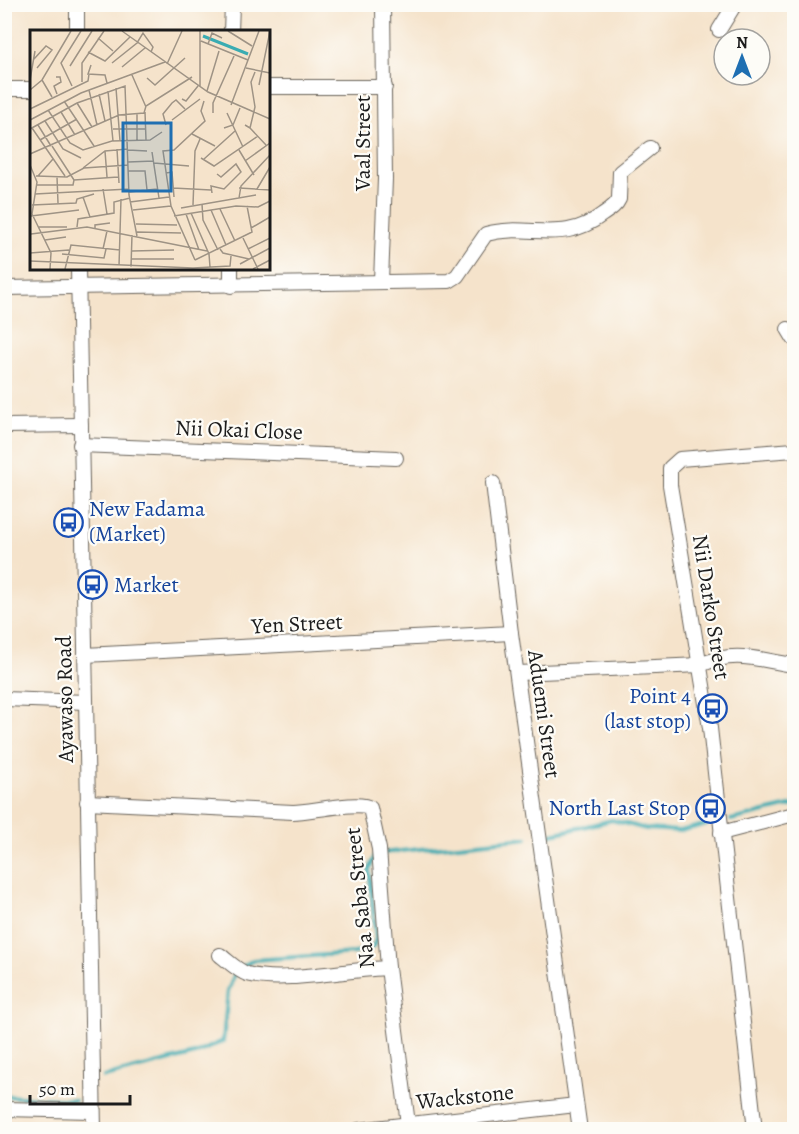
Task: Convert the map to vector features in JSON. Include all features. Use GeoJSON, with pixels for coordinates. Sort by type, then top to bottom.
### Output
{"type":"FeatureCollection","features":[{"type":"Feature","properties":{"kind":"street"},"geometry":{"type":"LineString","coordinates":[[77,4],[77,30]]}},
{"type":"Feature","properties":{"kind":"street"},"geometry":{"type":"LineString","coordinates":[[231,30],[232,4]]}},
{"type":"Feature","properties":{"kind":"street","name":"Vaal Street"},"geometry":{"type":"LineString","coordinates":[[381,281],[385,87],[382,4]]}},
{"type":"Feature","properties":{"kind":"street"},"geometry":{"type":"LineString","coordinates":[[721,27],[735,4]]}},
{"type":"Feature","properties":{"kind":"street"},"geometry":{"type":"LineString","coordinates":[[270,87],[385,87]]}},
{"type":"Feature","properties":{"kind":"street"},"geometry":{"type":"LineString","coordinates":[[4,89],[30,88]]}},
{"type":"Feature","properties":{"kind":"street"},"geometry":{"type":"LineString","coordinates":[[4,288],[79,289],[381,281],[418,283],[454,279],[486,234],[560,233],[583,227],[617,203],[621,195],[620,172],[651,148]]}},
{"type":"Feature","properties":{"kind":"street","name":"Ayawaso Road"},"geometry":{"type":"LineString","coordinates":[[78,270],[94,1130]]}},
{"type":"Feature","properties":{"kind":"street"},"geometry":{"type":"LineString","coordinates":[[231,270],[231,286]]}},
{"type":"Feature","properties":{"kind":"street"},"geometry":{"type":"LineString","coordinates":[[4,426],[81,425]]}},
{"type":"Feature","properties":{"kind":"street","name":"Nii Okai Close"},"geometry":{"type":"LineString","coordinates":[[80,445],[396,458]]}},
{"type":"Feature","properties":{"kind":"street","name":"Nii Darko Street"},"geometry":{"type":"LineString","coordinates":[[755,1130],[700,665],[670,485],[670,468],[680,459],[795,450]]}},
{"type":"Feature","properties":{"kind":"street","name":"Aduemi Street"},"geometry":{"type":"LineString","coordinates":[[493,483],[511,633],[580,1130]]}},
{"type":"Feature","properties":{"kind":"street","name":"Yen Street"},"geometry":{"type":"LineString","coordinates":[[86,655],[511,633]]}},
{"type":"Feature","properties":{"kind":"street"},"geometry":{"type":"LineString","coordinates":[[518,673],[700,665],[717,657],[734,656],[790,664]]}},
{"type":"Feature","properties":{"kind":"street"},"geometry":{"type":"LineString","coordinates":[[4,699],[86,702]]}},
{"type":"Feature","properties":{"kind":"street","name":"Naa Saba Street"},"geometry":{"type":"LineString","coordinates":[[87,802],[293,812],[316,812],[357,803],[366,805],[372,812],[379,853],[388,968],[408,1124]]}},
{"type":"Feature","properties":{"kind":"street"},"geometry":{"type":"LineString","coordinates":[[720,830],[795,814]]}},
{"type":"Feature","properties":{"kind":"street"},"geometry":{"type":"LineString","coordinates":[[220,955],[238,969],[261,976],[316,975],[388,968]]}},
{"type":"Feature","properties":{"kind":"street","name":"Wackstone"},"geometry":{"type":"LineString","coordinates":[[358,1130],[576,1105]]}},
{"type":"Feature","properties":{"kind":"street"},"geometry":{"type":"LineString","coordinates":[[4,1109],[93,1112]]}},
{"type":"Feature","properties":{"kind":"waterway"},"geometry":{"type":"LineString","coordinates":[[731,820],[794,805]]}},
{"type":"Feature","properties":{"kind":"waterway"},"geometry":{"type":"LineString","coordinates":[[548,835],[612,820],[646,829],[680,831],[708,824]]}},
{"type":"Feature","properties":{"kind":"waterway"},"geometry":{"type":"LineString","coordinates":[[381,853],[527,838]]}},
{"type":"Feature","properties":{"kind":"waterway"},"geometry":{"type":"LineString","coordinates":[[104,1077],[195,1054],[223,1041],[228,991],[235,973],[253,960],[355,953],[373,947],[376,939],[369,870],[375,856]]}},
{"type":"Feature","properties":{"kind":"waterway"},"geometry":{"type":"LineString","coordinates":[[4,1096],[75,1100]]}},
{"type":"Feature","properties":{"kind":"place","name":"New Fadama (Market)"},"geometry":{"type":"Point","coordinates":[68,522]}},
{"type":"Feature","properties":{"kind":"place","name":"Market"},"geometry":{"type":"Point","coordinates":[93,585]}},
{"type":"Feature","properties":{"kind":"place","name":"Point 4 (last stop)"},"geometry":{"type":"Point","coordinates":[712,709]}},
{"type":"Feature","properties":{"kind":"place","name":"North Last Stop"},"geometry":{"type":"Point","coordinates":[711,808]}}]}
